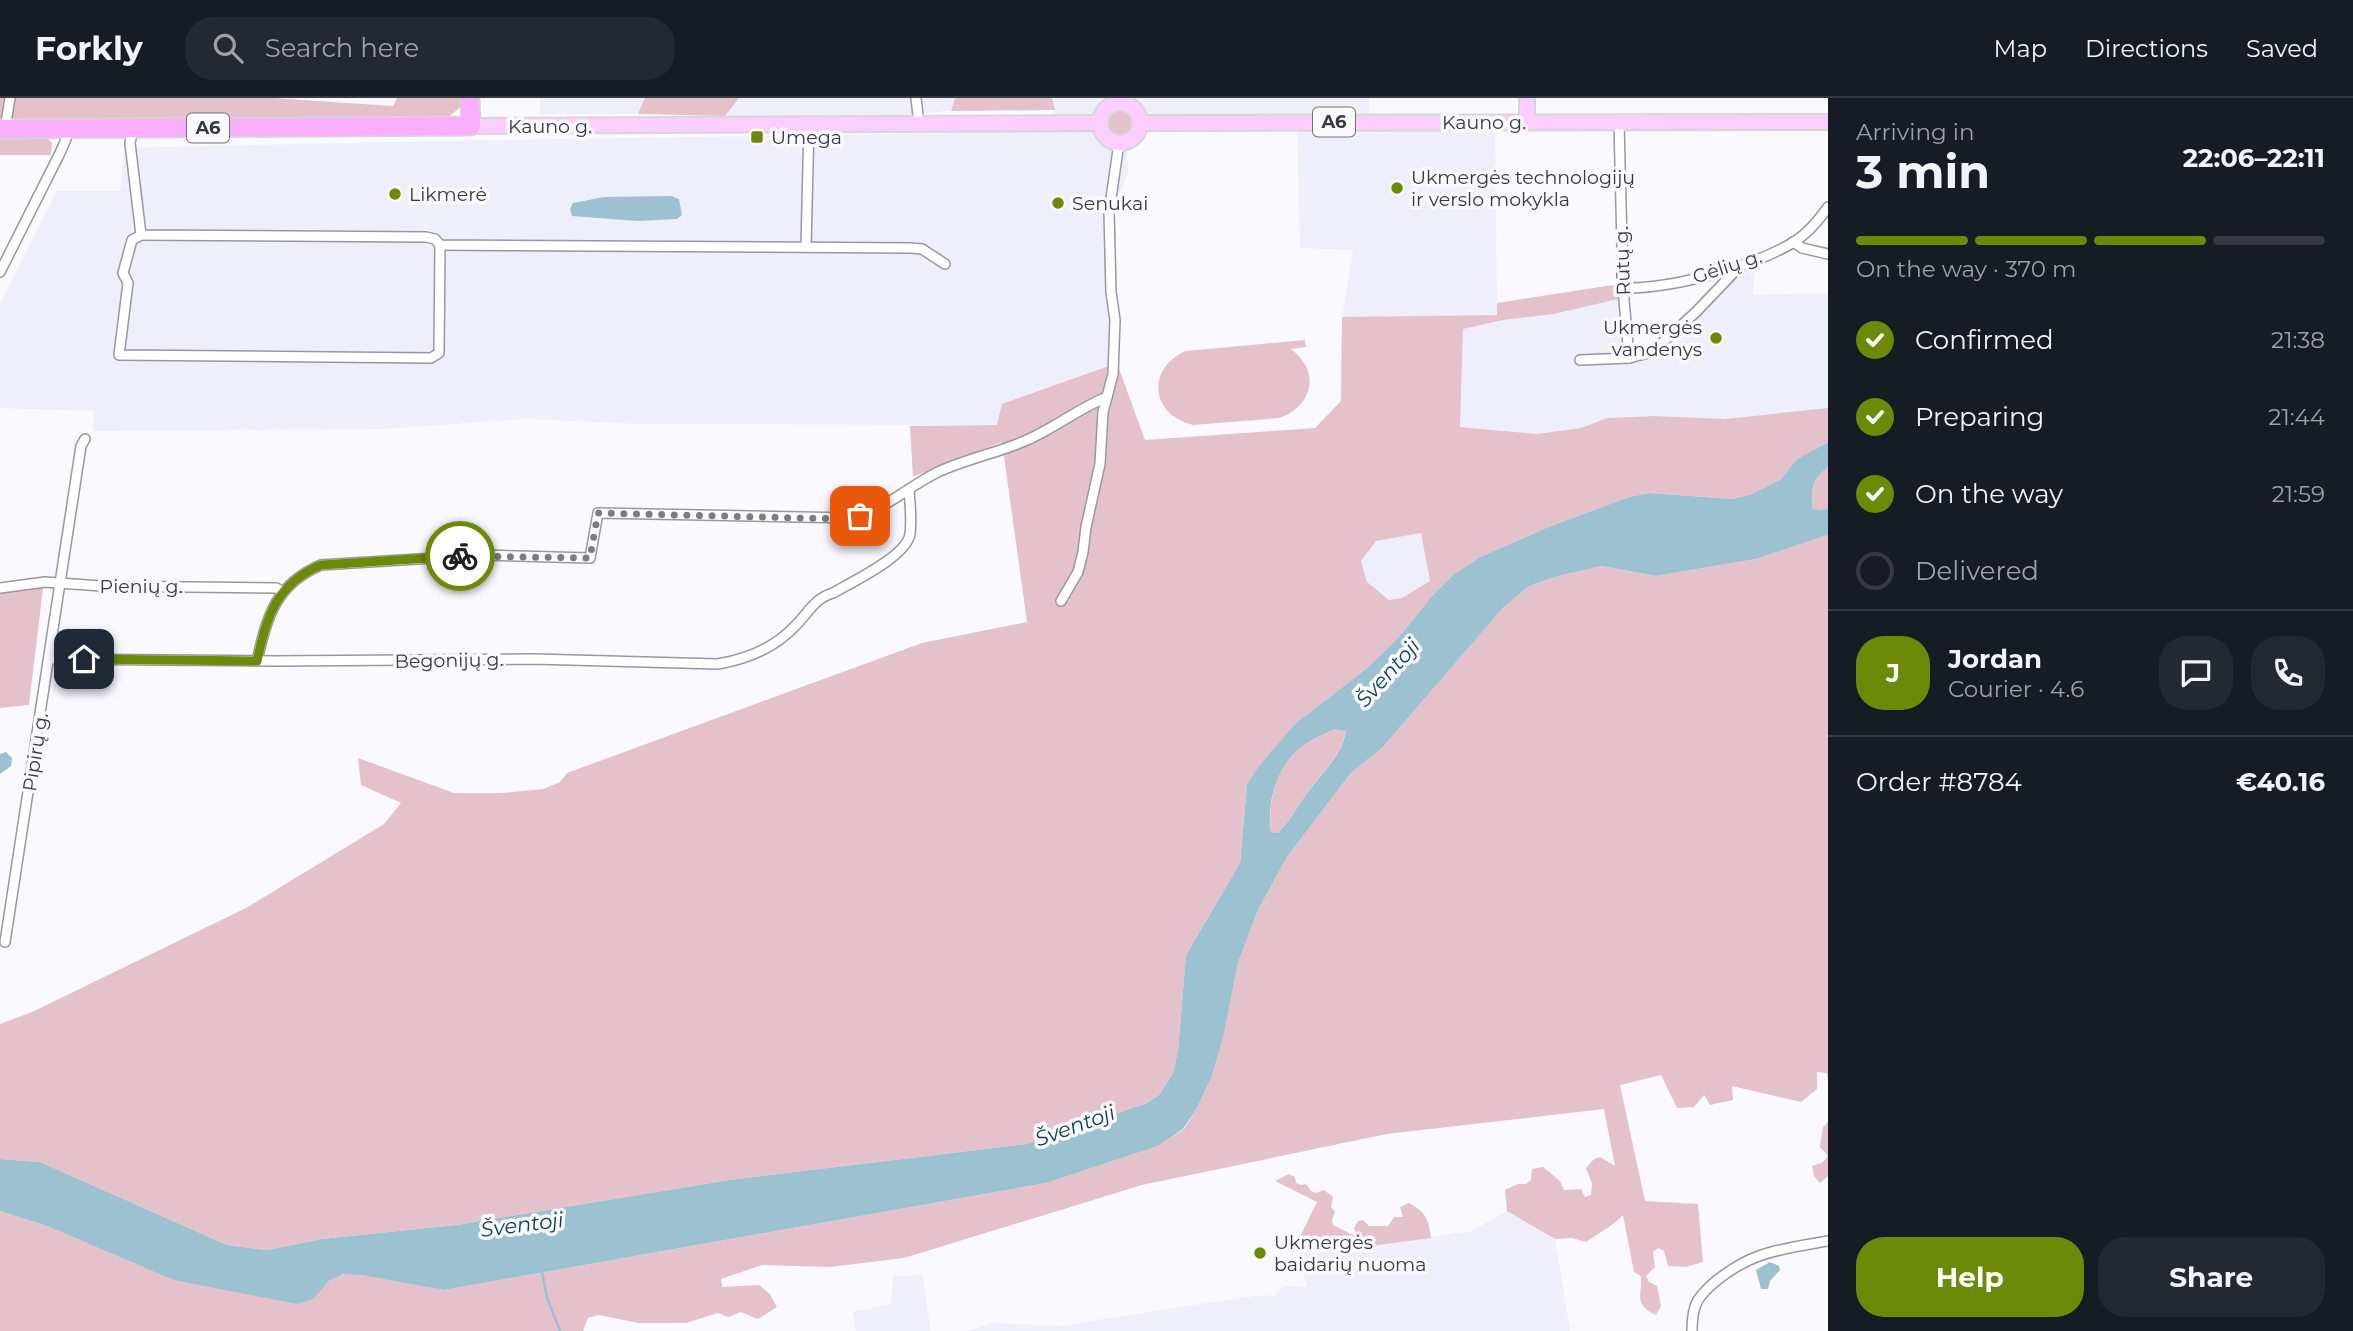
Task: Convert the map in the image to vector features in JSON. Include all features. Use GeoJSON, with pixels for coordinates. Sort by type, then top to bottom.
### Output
{"type":"FeatureCollection","features":[{"type":"Feature","properties":{"kind":"highway"},"geometry":{"type":"LineString","coordinates":[[470,98],[471,126]]}},
{"type":"Feature","properties":{"kind":"highway","name":"Kauno g."},"geometry":{"type":"LineString","coordinates":[[2,129],[471,126]]}},
{"type":"Feature","properties":{"kind":"main road"},"geometry":{"type":"LineString","coordinates":[[1527,98],[1527,122]]}},
{"type":"Feature","properties":{"kind":"main road"},"geometry":{"type":"LineString","coordinates":[[1126,101],[1136,111],[1140,123],[1136,136],[1128,142],[1119,143],[1107,139],[1101,132],[1100,123],[1107,107],[1126,101]]}},
{"type":"Feature","properties":{"kind":"main road","name":"Kauno g."},"geometry":{"type":"LineString","coordinates":[[1140,123],[1828,122]]}},
{"type":"Feature","properties":{"kind":"main road","name":"Kauno g."},"geometry":{"type":"LineString","coordinates":[[471,126],[1100,123]]}},
{"type":"Feature","properties":{"kind":"street"},"geometry":{"type":"LineString","coordinates":[[2,129],[10,98]]}},
{"type":"Feature","properties":{"kind":"street"},"geometry":{"type":"LineString","coordinates":[[916,98],[919,124]]}},
{"type":"Feature","properties":{"kind":"street","name":"Rūtų g."},"geometry":{"type":"LineString","coordinates":[[1619,122],[1623,288],[1629,358]]}},
{"type":"Feature","properties":{"kind":"street"},"geometry":{"type":"LineString","coordinates":[[806,247],[809,124]]}},
{"type":"Feature","properties":{"kind":"street"},"geometry":{"type":"LineString","coordinates":[[133,128],[130,143],[141,235]]}},
{"type":"Feature","properties":{"kind":"street"},"geometry":{"type":"LineString","coordinates":[[0,272],[66,139],[66,129]]}},
{"type":"Feature","properties":{"kind":"street"},"geometry":{"type":"LineString","coordinates":[[1061,601],[1078,572],[1083,552],[1100,464],[1103,412],[1113,374],[1115,320],[1111,292],[1109,212],[1119,143]]}},
{"type":"Feature","properties":{"kind":"street","name":"Gėlių g."},"geometry":{"type":"LineString","coordinates":[[1623,288],[1657,287],[1740,266],[1793,242],[1814,226],[1828,207]]}},
{"type":"Feature","properties":{"kind":"street"},"geometry":{"type":"LineString","coordinates":[[141,235],[426,237],[435,239],[440,245],[439,354],[431,358],[119,355],[128,282],[123,272],[132,240],[141,235]]}},
{"type":"Feature","properties":{"kind":"street"},"geometry":{"type":"LineString","coordinates":[[1793,242],[1802,248],[1828,254]]}},
{"type":"Feature","properties":{"kind":"street"},"geometry":{"type":"LineString","coordinates":[[440,245],[922,248],[945,264]]}},
{"type":"Feature","properties":{"kind":"street"},"geometry":{"type":"LineString","coordinates":[[1580,360],[1629,358],[1652,352],[1696,312],[1740,266]]}},
{"type":"Feature","properties":{"kind":"street"},"geometry":{"type":"LineString","coordinates":[[257,661],[264,632],[283,591],[298,576],[321,565],[482,555],[590,558],[598,513],[842,519],[869,513],[939,472],[1030,439],[1107,397]]}},
{"type":"Feature","properties":{"kind":"street","name":"Pipirų g."},"geometry":{"type":"LineString","coordinates":[[5,942],[59,583],[81,446],[85,439]]}},
{"type":"Feature","properties":{"kind":"street","name":"Begonijų g."},"geometry":{"type":"LineString","coordinates":[[49,659],[534,659],[718,664],[757,653],[786,635],[799,623],[808,609],[825,595],[878,566],[904,547],[911,533],[909,490]]}},
{"type":"Feature","properties":{"kind":"street","name":"Pienių g."},"geometry":{"type":"LineString","coordinates":[[0,588],[59,583],[276,588],[283,591]]}},
{"type":"Feature","properties":{"kind":"street"},"geometry":{"type":"LineString","coordinates":[[1692,1331],[1697,1301],[1707,1289],[1743,1264],[1757,1256],[1828,1241]]}},
{"type":"Feature","properties":{"kind":"shaded area"},"geometry":{"type":"Polygon","coordinates":[[[0,98],[273,98],[393,106],[397,98],[462,98],[462,106],[447,118],[0,122],[0,98]]]}},
{"type":"Feature","properties":{"kind":"shaded area"},"geometry":{"type":"Polygon","coordinates":[[[540,98],[645,98],[638,114],[540,114],[540,98]]]}},
{"type":"Feature","properties":{"kind":"shaded area"},"geometry":{"type":"Polygon","coordinates":[[[645,98],[739,98],[725,116],[638,114],[645,98]]]}},
{"type":"Feature","properties":{"kind":"shaded area"},"geometry":{"type":"Polygon","coordinates":[[[739,98],[955,98],[951,111],[898,115],[725,116],[739,98]]]}},
{"type":"Feature","properties":{"kind":"shaded area"},"geometry":{"type":"Polygon","coordinates":[[[955,98],[1052,98],[1055,110],[951,111],[955,98]]]}},
{"type":"Feature","properties":{"kind":"shaded area"},"geometry":{"type":"Polygon","coordinates":[[[1052,98],[1116,98],[1093,115],[1055,117],[1052,98]]]}},
{"type":"Feature","properties":{"kind":"shaded area"},"geometry":{"type":"Polygon","coordinates":[[[1135,98],[1369,98],[1369,115],[1160,117],[1144,113],[1138,108],[1135,98]]]}},
{"type":"Feature","properties":{"kind":"shaded area"},"geometry":{"type":"Polygon","coordinates":[[[1121,109],[1131,113],[1135,123],[1131,133],[1121,137],[1111,133],[1107,123],[1111,113],[1121,109]]]}},
{"type":"Feature","properties":{"kind":"shaded area","name":"Ukmergės technologijų ir verslo mokykla"},"geometry":{"type":"Polygon","coordinates":[[[1495,127],[1497,315],[1342,317],[1353,250],[1300,248],[1297,128],[1495,127]]]}},
{"type":"Feature","properties":{"kind":"shaded area"},"geometry":{"type":"Polygon","coordinates":[[[1094,131],[1107,143],[1127,147],[1128,173],[1115,204],[1117,363],[997,425],[638,424],[526,419],[382,429],[93,431],[94,411],[0,408],[0,304],[57,191],[120,191],[124,148],[1094,131]]]}},
{"type":"Feature","properties":{"kind":"shaded area"},"geometry":{"type":"Polygon","coordinates":[[[0,137],[47,138],[52,143],[51,155],[0,155],[0,137]]]}},
{"type":"Feature","properties":{"kind":"shaded area"},"geometry":{"type":"Polygon","coordinates":[[[1755,266],[1753,295],[1828,293],[1828,408],[1725,419],[1654,416],[1607,418],[1581,428],[1536,434],[1460,427],[1463,329],[1503,320],[1554,314],[1627,297],[1630,348],[1651,348],[1732,269],[1755,266]]]}},
{"type":"Feature","properties":{"kind":"shaded area"},"geometry":{"type":"Polygon","coordinates":[[[1626,283],[1627,297],[1554,314],[1503,320],[1463,329],[1460,427],[1536,434],[1581,428],[1607,418],[1654,416],[1725,419],[1828,408],[1828,442],[1797,459],[1780,480],[1752,494],[1733,499],[1649,493],[1629,497],[1551,526],[1480,557],[1453,575],[1398,638],[1366,669],[1296,723],[1247,784],[1240,863],[1186,955],[1178,1050],[1173,1073],[1159,1095],[1147,1103],[1027,1144],[729,1180],[456,1225],[322,1239],[267,1250],[227,1245],[40,1162],[0,1159],[0,1024],[32,1012],[246,908],[384,824],[401,803],[361,785],[358,758],[454,793],[502,793],[543,789],[560,782],[567,773],[922,643],[1027,622],[1002,442],[913,477],[910,426],[997,425],[1002,404],[1117,363],[1145,440],[1315,428],[1341,401],[1342,317],[1497,315],[1497,303],[1626,283]],[[1421,533],[1376,541],[1361,561],[1367,582],[1389,600],[1402,598],[1430,581],[1421,533]]]}},
{"type":"Feature","properties":{"kind":"shaded area"},"geometry":{"type":"Polygon","coordinates":[[[1305,340],[1306,347],[1291,349],[1307,368],[1309,387],[1306,397],[1300,405],[1280,418],[1193,425],[1179,420],[1168,412],[1161,402],[1159,379],[1164,368],[1186,351],[1305,340]]]}},
{"type":"Feature","properties":{"kind":"shaded area"},"geometry":{"type":"Polygon","coordinates":[[[1828,467],[1828,508],[1812,508],[1814,485],[1818,476],[1828,467]]]}},
{"type":"Feature","properties":{"kind":"shaded area"},"geometry":{"type":"Polygon","coordinates":[[[1421,533],[1430,581],[1402,598],[1389,600],[1367,582],[1361,561],[1376,541],[1421,533]]]}},
{"type":"Feature","properties":{"kind":"shaded area"},"geometry":{"type":"Polygon","coordinates":[[[1828,535],[1828,1080],[1827,1073],[1817,1072],[1817,1089],[1801,1102],[1732,1086],[1733,1100],[1710,1105],[1704,1095],[1694,1107],[1677,1108],[1661,1075],[1620,1085],[1645,1201],[1698,1204],[1703,1262],[1686,1267],[1668,1266],[1664,1251],[1658,1248],[1653,1252],[1655,1267],[1646,1276],[1649,1282],[1657,1286],[1661,1306],[1656,1315],[1641,1303],[1641,1276],[1634,1272],[1623,1215],[1586,1242],[1572,1238],[1555,1239],[1507,1211],[1505,1190],[1518,1184],[1526,1184],[1531,1180],[1532,1169],[1543,1167],[1560,1181],[1564,1190],[1581,1189],[1585,1197],[1591,1195],[1592,1184],[1586,1168],[1594,1159],[1600,1157],[1615,1166],[1604,1109],[1387,1134],[1142,1185],[904,1258],[830,1267],[762,1265],[721,1279],[722,1287],[759,1285],[770,1294],[777,1307],[758,1319],[741,1312],[728,1317],[718,1313],[686,1323],[638,1323],[599,1315],[588,1318],[583,1331],[0,1331],[0,1211],[50,1227],[320,1291],[335,1277],[351,1274],[392,1278],[444,1290],[1046,1183],[1158,1146],[1184,1129],[1212,1076],[1224,1034],[1238,963],[1258,910],[1287,857],[1351,773],[1382,748],[1502,609],[1529,586],[1602,566],[1656,576],[1756,559],[1828,535]]]}},
{"type":"Feature","properties":{"kind":"shaded area"},"geometry":{"type":"Polygon","coordinates":[[[34,586],[43,588],[29,705],[0,708],[0,590],[34,586]]]}},
{"type":"Feature","properties":{"kind":"shaded area"},"geometry":{"type":"Polygon","coordinates":[[[1334,729],[1346,730],[1336,756],[1278,833],[1271,833],[1272,798],[1285,766],[1300,748],[1334,729]]]}},
{"type":"Feature","properties":{"kind":"shaded area"},"geometry":{"type":"Polygon","coordinates":[[[1828,1122],[1828,1156],[1820,1147],[1823,1127],[1828,1122]]]}},
{"type":"Feature","properties":{"kind":"shaded area"},"geometry":{"type":"Polygon","coordinates":[[[1828,1156],[1828,1176],[1820,1183],[1814,1176],[1812,1166],[1822,1163],[1828,1156]]]}},
{"type":"Feature","properties":{"kind":"shaded area"},"geometry":{"type":"Polygon","coordinates":[[[1289,1174],[1295,1177],[1296,1183],[1306,1184],[1311,1191],[1316,1193],[1324,1190],[1333,1197],[1333,1225],[1353,1235],[1356,1233],[1354,1228],[1358,1221],[1363,1220],[1369,1226],[1388,1226],[1394,1217],[1403,1217],[1400,1207],[1409,1203],[1425,1217],[1431,1238],[1363,1247],[1296,1245],[1317,1202],[1275,1181],[1289,1174]]]}},
{"type":"Feature","properties":{"kind":"shaded area"},"geometry":{"type":"Polygon","coordinates":[[[1507,1211],[1555,1239],[1570,1331],[968,1331],[993,1323],[1061,1326],[1244,1297],[1275,1295],[1284,1286],[1307,1287],[1296,1245],[1363,1247],[1472,1231],[1507,1211]]]}},
{"type":"Feature","properties":{"kind":"shaded area"},"geometry":{"type":"Polygon","coordinates":[[[922,1275],[931,1331],[856,1331],[853,1312],[891,1304],[893,1276],[922,1275]]]}},
{"type":"Feature","properties":{"kind":"water"},"geometry":{"type":"Polygon","coordinates":[[[671,196],[679,199],[682,215],[677,219],[637,221],[572,216],[570,209],[573,203],[604,197],[671,196]]]}},
{"type":"Feature","properties":{"kind":"water","name":"Šventoji"},"geometry":{"type":"Polygon","coordinates":[[[1828,442],[1828,467],[1815,481],[1812,508],[1828,508],[1828,535],[1756,559],[1656,576],[1602,566],[1529,586],[1502,609],[1382,748],[1351,773],[1287,857],[1258,910],[1238,963],[1224,1034],[1212,1076],[1197,1108],[1183,1129],[1158,1146],[1046,1183],[444,1290],[363,1275],[343,1274],[329,1281],[313,1299],[297,1304],[174,1280],[50,1227],[0,1211],[0,1159],[40,1162],[227,1245],[267,1250],[322,1239],[456,1225],[729,1180],[1027,1144],[1147,1103],[1159,1095],[1173,1073],[1178,1050],[1186,955],[1240,863],[1247,784],[1296,723],[1366,669],[1398,638],[1453,575],[1480,557],[1551,526],[1629,497],[1649,493],[1733,499],[1752,494],[1780,480],[1797,459],[1828,442]],[[1334,729],[1312,740],[1300,748],[1285,765],[1272,798],[1271,833],[1278,833],[1292,816],[1341,747],[1346,731],[1334,729]]]}},
{"type":"Feature","properties":{"kind":"water"},"geometry":{"type":"Polygon","coordinates":[[[6,752],[12,758],[11,766],[0,774],[0,754],[6,752]]]}},
{"type":"Feature","properties":{"kind":"water"},"geometry":{"type":"Polygon","coordinates":[[[1770,1262],[1779,1266],[1780,1270],[1770,1281],[1768,1289],[1761,1289],[1756,1270],[1770,1262]]]}},
{"type":"Feature","properties":{"kind":"waterway"},"geometry":{"type":"LineString","coordinates":[[542,1271],[547,1298],[560,1331]]}},
{"type":"Feature","properties":{"kind":"way so far"},"geometry":{"type":"LineString","coordinates":[[460,556],[590,558],[598,513],[842,519],[860,516]]}},
{"type":"Feature","properties":{"kind":"place","name":"Umega"},"geometry":{"type":"Point","coordinates":[757,137]}},
{"type":"Feature","properties":{"kind":"place","name":"Ukmergės technologijų ir verslo mokykla"},"geometry":{"type":"Point","coordinates":[1397,188]}},
{"type":"Feature","properties":{"kind":"place","name":"Likmerė"},"geometry":{"type":"Point","coordinates":[395,194]}},
{"type":"Feature","properties":{"kind":"place","name":"Senukai"},"geometry":{"type":"Point","coordinates":[1058,203]}},
{"type":"Feature","properties":{"kind":"place","name":"Ukmergės vandenys"},"geometry":{"type":"Point","coordinates":[1716,338]}},
{"type":"Feature","properties":{"kind":"place","name":"Ukmergės baidarių nuoma"},"geometry":{"type":"Point","coordinates":[1260,1253]}},
{"type":"Feature","properties":{"kind":"route"},"geometry":{"type":"LineString","coordinates":[[84,659],[257,661],[264,632],[278,598],[298,576],[307,571],[321,565],[460,556]]}}]}
